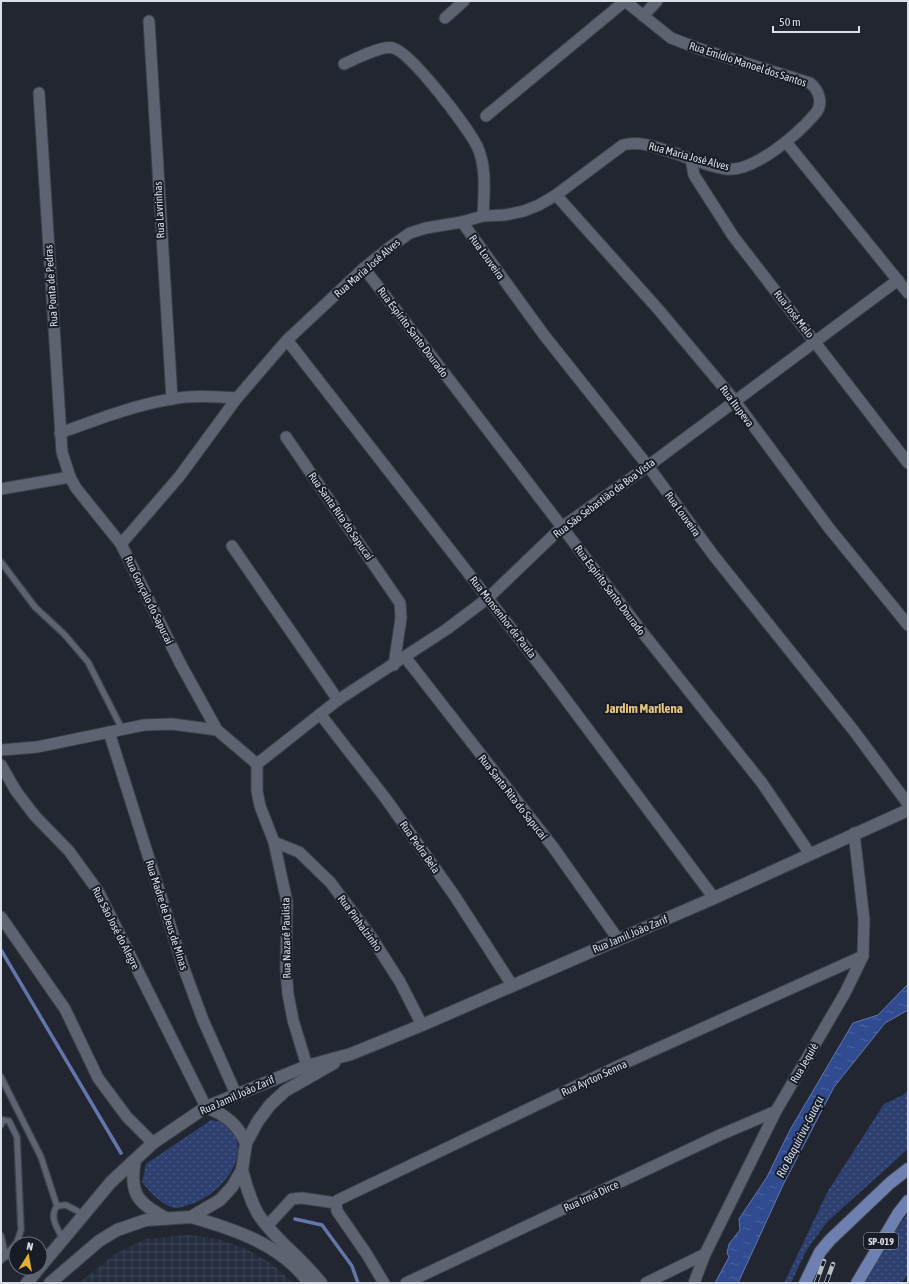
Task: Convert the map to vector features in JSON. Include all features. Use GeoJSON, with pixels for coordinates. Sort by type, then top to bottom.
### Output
{"type":"FeatureCollection","features":[{"type":"Feature","properties":{"kind":"main road","name":"Rua Jamil João Zarif"},"geometry":{"type":"LineString","coordinates":[[48,1258],[111,1182],[153,1143],[206,1107],[307,1066],[351,1054],[422,1025],[618,938],[714,898],[854,833],[908,810]]}},
{"type":"Feature","properties":{"kind":"main road","name":"Rua Jamil João Zarif"},"geometry":{"type":"LineString","coordinates":[[191,1218],[220,1200],[232,1187],[242,1170],[246,1143],[270,1105],[286,1091],[351,1054]]}},
{"type":"Feature","properties":{"kind":"main road"},"geometry":{"type":"LineString","coordinates":[[206,1107],[224,1115],[234,1122],[246,1143]]}},
{"type":"Feature","properties":{"kind":"main road"},"geometry":{"type":"LineString","coordinates":[[135,1160],[132,1175],[133,1187],[137,1197],[144,1206],[166,1218]]}},
{"type":"Feature","properties":{"kind":"main road"},"geometry":{"type":"LineString","coordinates":[[805,1283],[820,1252],[830,1240],[890,1183],[908,1169]]}},
{"type":"Feature","properties":{"kind":"main road"},"geometry":{"type":"LineString","coordinates":[[242,1170],[250,1197],[267,1226],[321,1283]]}},
{"type":"Feature","properties":{"kind":"main road","name":"SP-019"},"geometry":{"type":"LineString","coordinates":[[857,1283],[890,1226],[908,1201]]}},
{"type":"Feature","properties":{"kind":"main road"},"geometry":{"type":"LineString","coordinates":[[50,1283],[99,1240],[117,1230],[146,1220],[166,1218],[191,1218],[213,1223],[259,1242],[281,1255],[309,1283]]}},
{"type":"Feature","properties":{"kind":"street"},"geometry":{"type":"LineString","coordinates":[[445,18],[464,1]]}},
{"type":"Feature","properties":{"kind":"street"},"geometry":{"type":"LineString","coordinates":[[486,116],[625,1]]}},
{"type":"Feature","properties":{"kind":"street","name":"Rua Emídio Manoel dos Santos"},"geometry":{"type":"LineString","coordinates":[[625,1],[671,38],[697,48],[793,76],[816,87],[820,95],[817,112],[786,142]]}},
{"type":"Feature","properties":{"kind":"street"},"geometry":{"type":"LineString","coordinates":[[643,16],[657,1]]}},
{"type":"Feature","properties":{"kind":"street","name":"Rua Lavrinhas"},"geometry":{"type":"LineString","coordinates":[[149,21],[172,399]]}},
{"type":"Feature","properties":{"kind":"street"},"geometry":{"type":"LineString","coordinates":[[344,64],[384,48],[394,48],[405,55],[430,80],[478,147],[483,166],[484,216]]}},
{"type":"Feature","properties":{"kind":"street","name":"Rua Ponta de Pedras"},"geometry":{"type":"LineString","coordinates":[[39,93],[60,433],[62,452],[70,477]]}},
{"type":"Feature","properties":{"kind":"street"},"geometry":{"type":"LineString","coordinates":[[786,142],[908,292]]}},
{"type":"Feature","properties":{"kind":"street","name":"Rua Maria Josè Alves"},"geometry":{"type":"LineString","coordinates":[[121,544],[179,477],[237,398],[287,340],[364,268],[401,238],[410,233],[426,228],[462,222],[484,216],[505,215],[524,211],[539,205],[556,195],[623,145],[629,143],[641,143],[653,146],[727,169],[739,169],[751,164],[786,142]]}},
{"type":"Feature","properties":{"kind":"street","name":"Rua José Melo"},"geometry":{"type":"LineString","coordinates":[[691,159],[694,175],[733,236],[816,341],[908,462]]}},
{"type":"Feature","properties":{"kind":"street","name":"Rua Itupeva"},"geometry":{"type":"LineString","coordinates":[[556,195],[658,309],[735,401],[829,528],[908,625]]}},
{"type":"Feature","properties":{"kind":"street","name":"Rua Louveira"},"geometry":{"type":"LineString","coordinates":[[462,222],[544,335],[648,466],[714,556],[854,731],[908,804]]}},
{"type":"Feature","properties":{"kind":"street","name":"Rua Espírito Santo Dourado"},"geometry":{"type":"LineString","coordinates":[[364,268],[643,633],[762,783],[810,854]]}},
{"type":"Feature","properties":{"kind":"street","name":"Rua São Sebastião da Boa Vista"},"geometry":{"type":"LineString","coordinates":[[257,764],[338,700],[394,665],[447,629],[488,598],[562,527],[648,466],[898,280]]}},
{"type":"Feature","properties":{"kind":"street","name":"Rua Monsenhor de Paula"},"geometry":{"type":"LineString","coordinates":[[287,340],[549,676],[714,898]]}},
{"type":"Feature","properties":{"kind":"street"},"geometry":{"type":"LineString","coordinates":[[60,433],[125,410],[172,399],[201,396],[237,398]]}},
{"type":"Feature","properties":{"kind":"street","name":"Rua Santa Rita do Sapucaí"},"geometry":{"type":"LineString","coordinates":[[286,437],[398,599],[401,618],[394,665]]}},
{"type":"Feature","properties":{"kind":"street"},"geometry":{"type":"LineString","coordinates":[[1,489],[70,477]]}},
{"type":"Feature","properties":{"kind":"street","name":"Rua Gonçalo do Sapucaí"},"geometry":{"type":"LineString","coordinates":[[70,477],[76,488],[121,544],[180,663],[217,730]]}},
{"type":"Feature","properties":{"kind":"street"},"geometry":{"type":"LineString","coordinates":[[232,546],[338,700]]}},
{"type":"Feature","properties":{"kind":"street","name":"Rua Santa Rita do Sapucaí"},"geometry":{"type":"LineString","coordinates":[[406,657],[553,847],[618,938]]}},
{"type":"Feature","properties":{"kind":"street","name":"Rua Pedra Bela"},"geometry":{"type":"LineString","coordinates":[[320,714],[386,799],[445,882],[512,985]]}},
{"type":"Feature","properties":{"kind":"street"},"geometry":{"type":"LineString","coordinates":[[1,750],[37,747],[144,725],[172,724],[217,730],[257,764]]}},
{"type":"Feature","properties":{"kind":"street","name":"Rua Madre de Deus de Minas"},"geometry":{"type":"LineString","coordinates":[[109,732],[183,966],[202,1020],[236,1094]]}},
{"type":"Feature","properties":{"kind":"street","name":"Rua Nazaré Paulista"},"geometry":{"type":"LineString","coordinates":[[257,764],[257,790],[260,806],[274,842],[287,902],[286,970],[288,994],[293,1020],[307,1066]]}},
{"type":"Feature","properties":{"kind":"street","name":"Rua São José do Alegre"},"geometry":{"type":"LineString","coordinates":[[1,765],[16,791],[36,816],[69,851],[98,891],[206,1107]]}},
{"type":"Feature","properties":{"kind":"street","name":"Rua Jequié"},"geometry":{"type":"LineString","coordinates":[[694,1283],[705,1254],[776,1111],[845,993],[863,956],[864,920],[854,833]]}},
{"type":"Feature","properties":{"kind":"street","name":"Rua Pinhalzinho"},"geometry":{"type":"LineString","coordinates":[[274,842],[299,852],[330,882],[372,938],[400,982],[422,1025]]}},
{"type":"Feature","properties":{"kind":"street"},"geometry":{"type":"LineString","coordinates":[[1,917],[65,1009],[98,1078],[127,1117],[153,1143]]}},
{"type":"Feature","properties":{"kind":"street","name":"Rua Ayrton Senna"},"geometry":{"type":"LineString","coordinates":[[336,1207],[338,1200],[347,1194],[614,1068],[863,956]]}},
{"type":"Feature","properties":{"kind":"street","name":"Rua Irmã Dirce"},"geometry":{"type":"LineString","coordinates":[[406,1283],[720,1135],[776,1111]]}},
{"type":"Feature","properties":{"kind":"street"},"geometry":{"type":"LineString","coordinates":[[267,1226],[292,1199],[302,1198],[336,1207],[384,1283]]}},
{"type":"Feature","properties":{"kind":"street"},"geometry":{"type":"LineString","coordinates":[[646,1283],[705,1254]]}},
{"type":"Feature","properties":{"kind":"lane"},"geometry":{"type":"LineString","coordinates":[[1,562],[35,607],[64,634],[88,662],[122,729]]}},
{"type":"Feature","properties":{"kind":"lane"},"geometry":{"type":"LineString","coordinates":[[1,1076],[41,1157],[57,1206]]}},
{"type":"Feature","properties":{"kind":"lane"},"geometry":{"type":"LineString","coordinates":[[1,1125],[3,1120],[9,1121],[17,1137],[21,1216],[21,1230],[17,1242],[6,1257],[1,1261]]}},
{"type":"Feature","properties":{"kind":"lane"},"geometry":{"type":"LineString","coordinates":[[63,1239],[54,1221],[54,1210],[57,1206],[66,1204],[83,1214]]}},
{"type":"Feature","properties":{"kind":"lane"},"geometry":{"type":"LineString","coordinates":[[1,1236],[6,1257]]}},
{"type":"Feature","properties":{"kind":"shaded area"},"geometry":{"type":"Polygon","coordinates":[[[908,1090],[908,1149],[827,1222],[806,1251],[791,1283],[784,1283],[828,1191],[884,1104],[903,1095],[908,1090]]]}},
{"type":"Feature","properties":{"kind":"shaded area"},"geometry":{"type":"Polygon","coordinates":[[[211,1120],[228,1123],[236,1137],[238,1148],[236,1159],[226,1180],[208,1196],[188,1205],[176,1208],[161,1202],[142,1182],[146,1164],[211,1120]]]}},
{"type":"Feature","properties":{"kind":"shaded area"},"geometry":{"type":"Polygon","coordinates":[[[908,1213],[908,1274],[902,1283],[865,1283],[882,1251],[908,1213]]]}},
{"type":"Feature","properties":{"kind":"shaded area"},"geometry":{"type":"Polygon","coordinates":[[[189,1235],[218,1239],[246,1249],[272,1264],[293,1283],[79,1283],[115,1254],[146,1239],[189,1235]]]}},
{"type":"Feature","properties":{"kind":"water","name":"Rio Baquirivu-Guaçu"},"geometry":{"type":"Polygon","coordinates":[[[908,984],[908,1010],[885,1023],[834,1087],[784,1183],[738,1283],[715,1283],[729,1257],[727,1253],[729,1244],[740,1230],[739,1219],[767,1177],[790,1130],[853,1023],[878,1015],[908,984]]]}},
{"type":"Feature","properties":{"kind":"waterway"},"geometry":{"type":"LineString","coordinates":[[1,950],[121,1153]]}},
{"type":"Feature","properties":{"kind":"waterway"},"geometry":{"type":"LineString","coordinates":[[295,1219],[322,1225],[352,1266],[358,1283]]}},
{"type":"Feature","properties":{"kind":"railway"},"geometry":{"type":"LineString","coordinates":[[816,1283],[824,1261]]}},
{"type":"Feature","properties":{"kind":"railway"},"geometry":{"type":"LineString","coordinates":[[826,1283],[833,1264]]}},
{"type":"Feature","properties":{"kind":"district","name":"Jardim Marilena"},"geometry":{"type":"Point","coordinates":[644,708]}}]}
